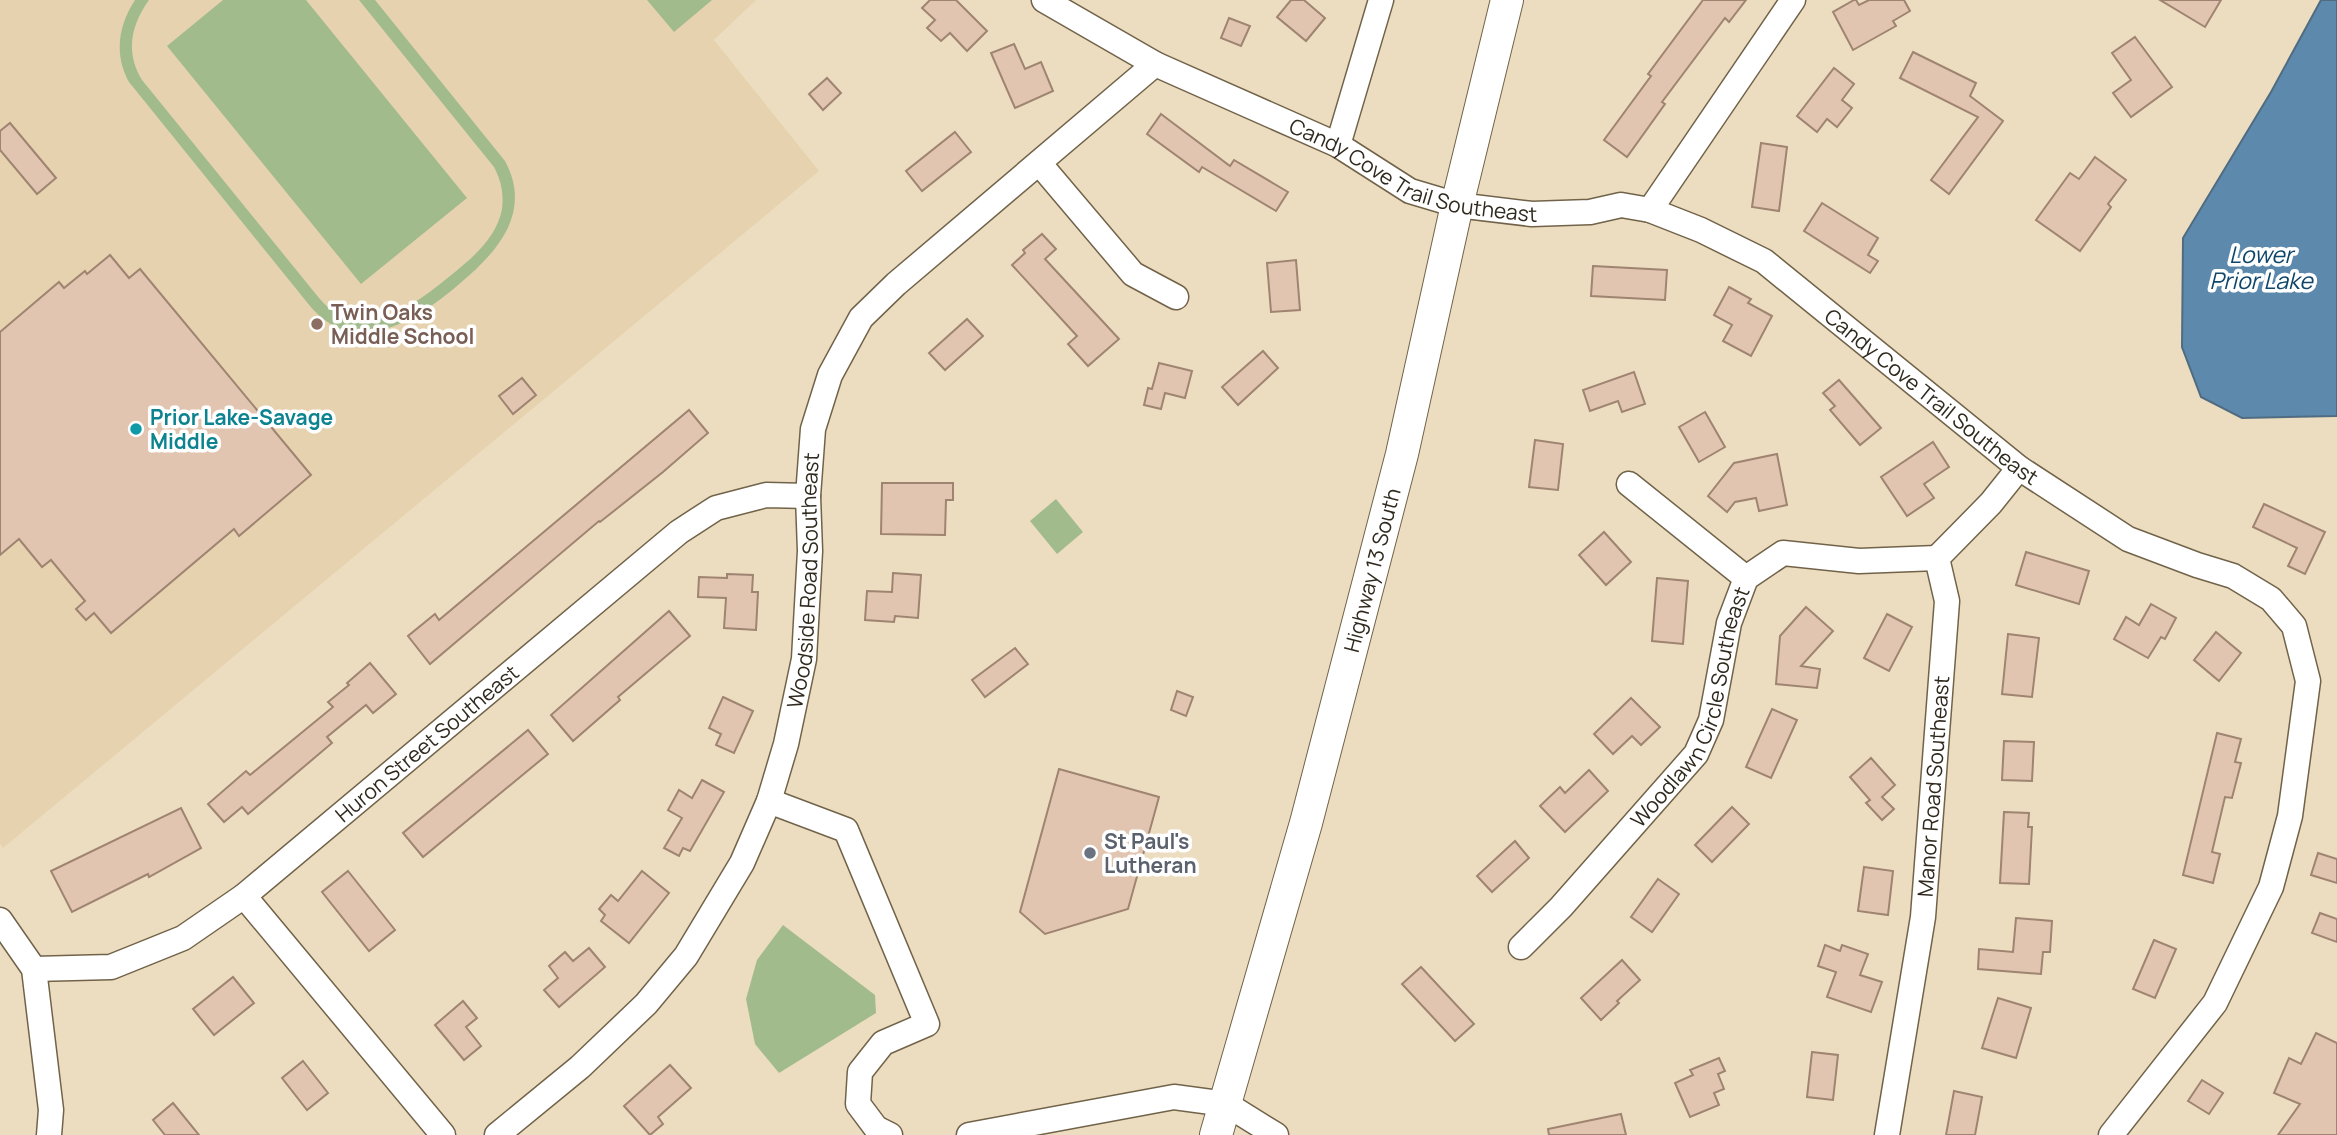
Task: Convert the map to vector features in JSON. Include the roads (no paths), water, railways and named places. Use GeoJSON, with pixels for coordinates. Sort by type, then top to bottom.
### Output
{"type":"FeatureCollection","features":[{"type":"Feature","properties":{"kind":"main road","name":"Highway 13 South"},"geometry":{"type":"LineString","coordinates":[[1216,1135],[1306,823],[1398,467],[1507,0]]}},
{"type":"Feature","properties":{"kind":"street","name":"Candy Cove Trail Southeast"},"geometry":{"type":"LineString","coordinates":[[1044,0],[1154,64],[1338,145],[1410,191],[1457,205],[1532,214],[1590,212],[1621,205],[1650,210],[1701,230],[1764,261],[2019,468],[2128,539],[2233,576],[2271,599],[2294,626],[2308,681],[2290,816],[2271,887],[2215,1003],[2111,1135]]}},
{"type":"Feature","properties":{"kind":"street"},"geometry":{"type":"LineString","coordinates":[[1338,145],[1381,0]]}},
{"type":"Feature","properties":{"kind":"street"},"geometry":{"type":"LineString","coordinates":[[1650,210],[1793,0]]}},
{"type":"Feature","properties":{"kind":"street","name":"Woodside Road Southeast"},"geometry":{"type":"LineString","coordinates":[[497,1135],[611,1039],[646,1004],[686,956],[742,863],[769,801],[786,744],[804,659],[810,551],[808,496],[813,429],[831,375],[861,318],[896,284],[1154,64]]}},
{"type":"Feature","properties":{"kind":"street"},"geometry":{"type":"LineString","coordinates":[[1039,163],[1133,274],[1176,297]]}},
{"type":"Feature","properties":{"kind":"street"},"geometry":{"type":"LineString","coordinates":[[1937,558],[1991,503],[2019,468]]}},
{"type":"Feature","properties":{"kind":"street"},"geometry":{"type":"LineString","coordinates":[[1629,484],[1746,578]]}},
{"type":"Feature","properties":{"kind":"street","name":"Huron Street Southeast"},"geometry":{"type":"LineString","coordinates":[[34,969],[111,967],[183,938],[244,896],[679,532],[716,508],[766,495],[808,496]]}},
{"type":"Feature","properties":{"kind":"street","name":"Woodlawn Circle Southeast"},"geometry":{"type":"LineString","coordinates":[[1521,947],[1561,907],[1696,754],[1712,720],[1729,623],[1746,578],[1783,553],[1859,561],[1937,558]]}},
{"type":"Feature","properties":{"kind":"street","name":"Manor Road Southeast"},"geometry":{"type":"LineString","coordinates":[[1887,1135],[1923,918],[1947,601],[1937,558]]}},
{"type":"Feature","properties":{"kind":"street"},"geometry":{"type":"LineString","coordinates":[[769,801],[846,831],[927,1024],[883,1043],[860,1072],[858,1104],[876,1128],[890,1135]]}},
{"type":"Feature","properties":{"kind":"street"},"geometry":{"type":"LineString","coordinates":[[244,896],[443,1135]]}},
{"type":"Feature","properties":{"kind":"street"},"geometry":{"type":"LineString","coordinates":[[0,920],[34,969],[51,1110],[49,1135]]}},
{"type":"Feature","properties":{"kind":"street"},"geometry":{"type":"LineString","coordinates":[[969,1135],[1174,1097],[1226,1104],[1276,1135]]}},
{"type":"Feature","properties":{"kind":"water","name":"Lower Prior Lake"},"geometry":{"type":"Polygon","coordinates":[[[2321,0],[2337,0],[2337,416],[2242,418],[2201,397],[2182,347],[2183,238],[2271,92],[2321,0]]]}},
{"type":"Feature","properties":{"kind":"place","name":"Twin Oaks Middle School"},"geometry":{"type":"Point","coordinates":[317,324]}},
{"type":"Feature","properties":{"kind":"place","name":"Prior Lake-Savage Middle"},"geometry":{"type":"Point","coordinates":[136,429]}},
{"type":"Feature","properties":{"kind":"place","name":"St Paul's Lutheran"},"geometry":{"type":"Point","coordinates":[1090,853]}}]}
